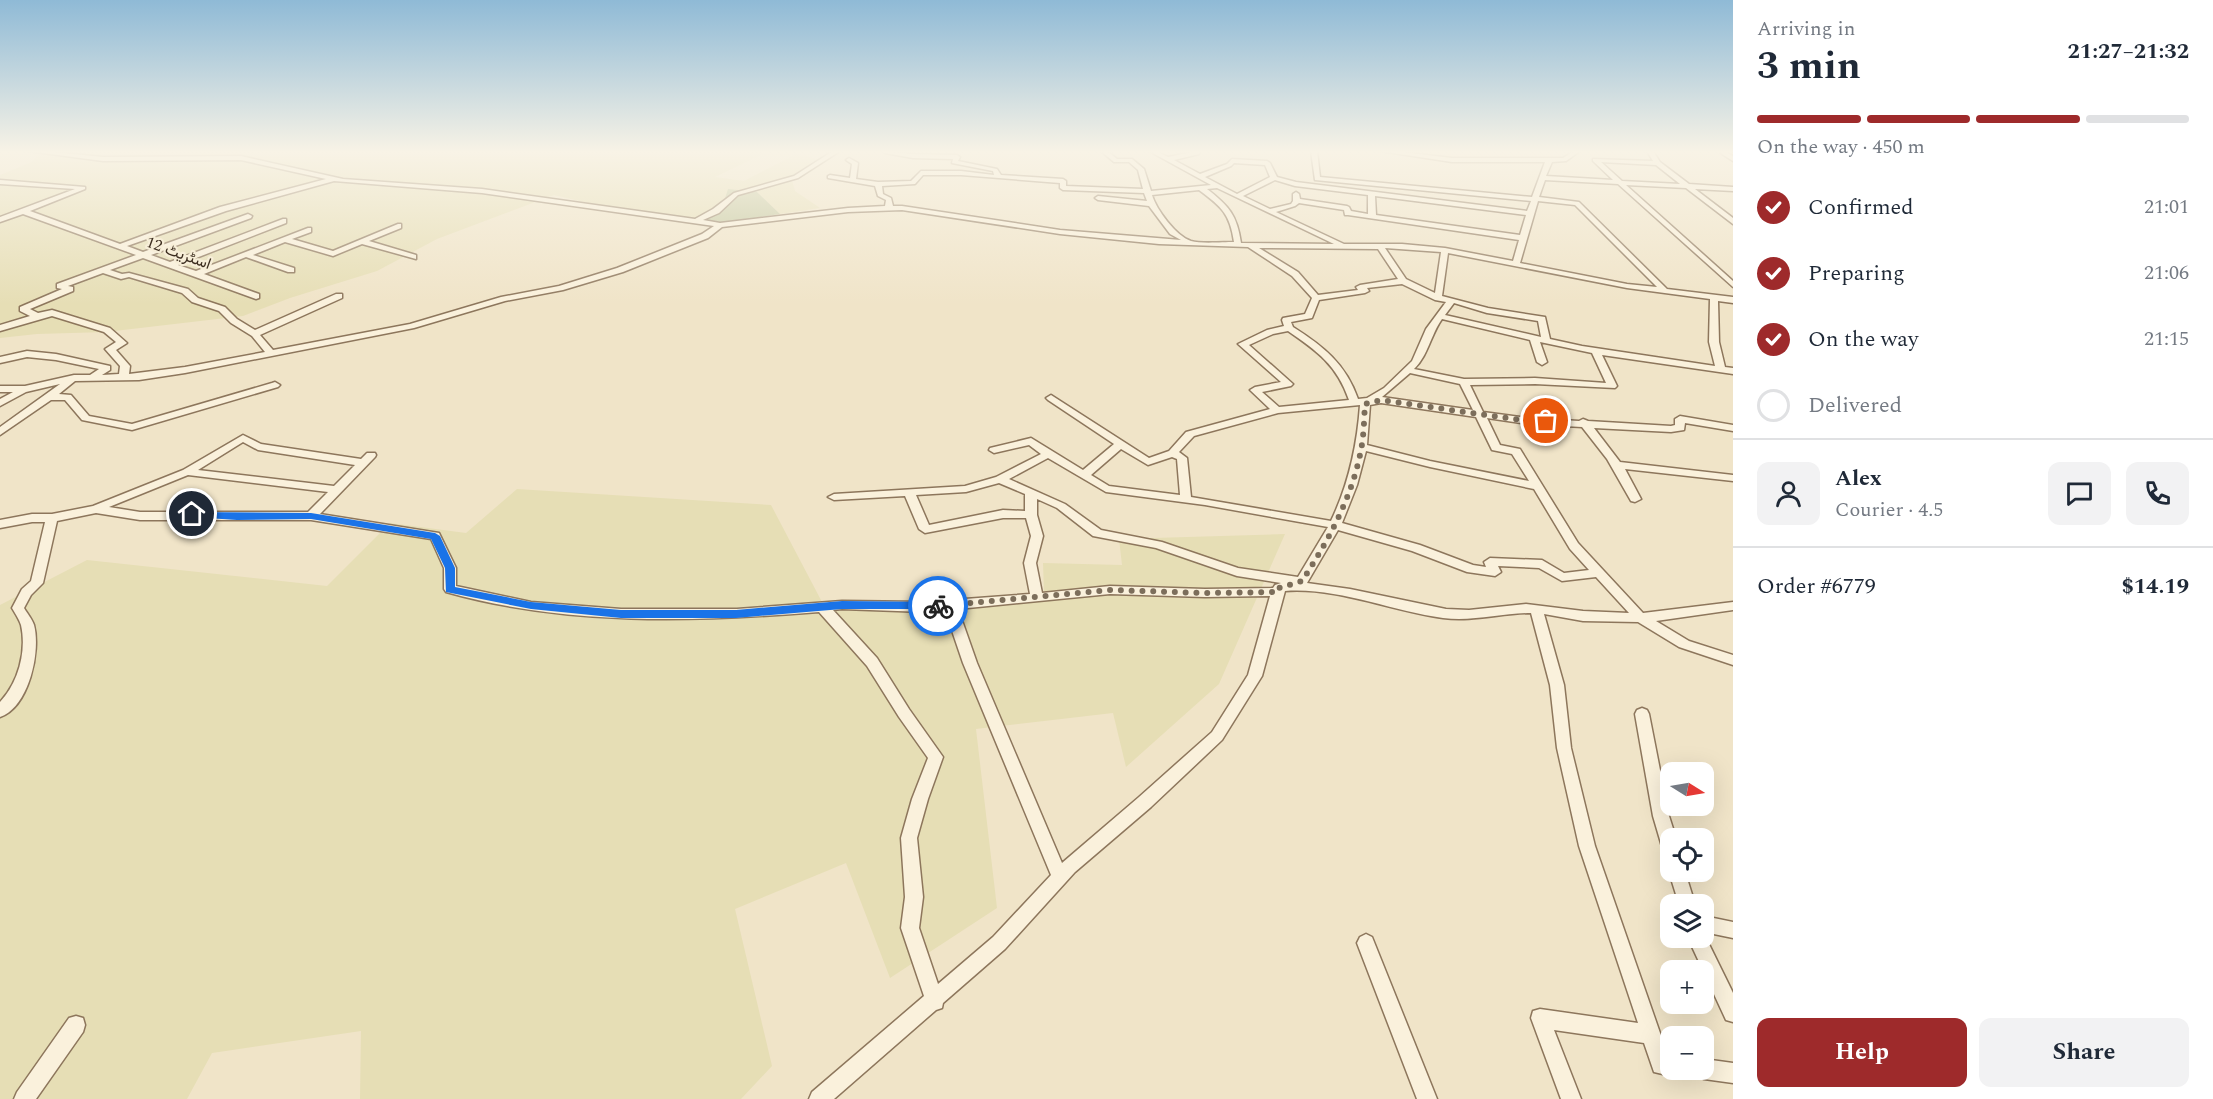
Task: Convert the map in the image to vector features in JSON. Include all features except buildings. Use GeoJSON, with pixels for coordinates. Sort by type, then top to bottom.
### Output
{"type":"FeatureCollection","features":[{"type":"Feature","properties":{"kind":"street"},"geometry":{"type":"LineString","coordinates":[[0,220],[46,202]]}},
{"type":"Feature","properties":{"kind":"street"},"geometry":{"type":"LineString","coordinates":[[121,246],[248,202]]}},
{"type":"Feature","properties":{"kind":"street"},"geometry":{"type":"LineString","coordinates":[[560,202],[720,225],[889,208],[949,213],[1116,238],[1250,245],[1380,246],[1445,250],[1627,286],[1733,300]]}},
{"type":"Feature","properties":{"kind":"street"},"geometry":{"type":"LineString","coordinates":[[695,222],[716,211],[726,202]]}},
{"type":"Feature","properties":{"kind":"street"},"geometry":{"type":"LineString","coordinates":[[869,209],[871,202]]}},
{"type":"Feature","properties":{"kind":"street"},"geometry":{"type":"LineString","coordinates":[[889,202],[889,208]]}},
{"type":"Feature","properties":{"kind":"street"},"geometry":{"type":"LineString","coordinates":[[1134,202],[1151,204],[1173,232],[1188,242]]}},
{"type":"Feature","properties":{"kind":"street"},"geometry":{"type":"LineString","coordinates":[[1220,202],[1235,218],[1238,244]]}},
{"type":"Feature","properties":{"kind":"street"},"geometry":{"type":"LineString","coordinates":[[1250,202],[1344,247]]}},
{"type":"Feature","properties":{"kind":"street"},"geometry":{"type":"LineString","coordinates":[[1269,212],[1296,202]]}},
{"type":"Feature","properties":{"kind":"street"},"geometry":{"type":"LineString","coordinates":[[1306,202],[1347,208],[1347,213],[1522,238]]}},
{"type":"Feature","properties":{"kind":"street"},"geometry":{"type":"LineString","coordinates":[[1371,202],[1372,216]]}},
{"type":"Feature","properties":{"kind":"street"},"geometry":{"type":"LineString","coordinates":[[1449,202],[1530,213]]}},
{"type":"Feature","properties":{"kind":"street"},"geometry":{"type":"LineString","coordinates":[[1516,264],[1534,202]]}},
{"type":"Feature","properties":{"kind":"street"},"geometry":{"type":"LineString","coordinates":[[1570,202],[1577,203],[1664,290]]}},
{"type":"Feature","properties":{"kind":"street"},"geometry":{"type":"LineString","coordinates":[[1642,202],[1733,285]]}},
{"type":"Feature","properties":{"kind":"street"},"geometry":{"type":"LineString","coordinates":[[1707,202],[1733,222]]}},
{"type":"Feature","properties":{"kind":"street","name":"اسٹریٹ 12"},"geometry":{"type":"LineString","coordinates":[[24,211],[256,296]]}},
{"type":"Feature","properties":{"kind":"street"},"geometry":{"type":"LineString","coordinates":[[37,316],[23,309],[70,289],[60,286],[248,216]]}},
{"type":"Feature","properties":{"kind":"street"},"geometry":{"type":"LineString","coordinates":[[170,265],[283,221]]}},
{"type":"Feature","properties":{"kind":"street"},"geometry":{"type":"LineString","coordinates":[[0,389],[25,389],[74,378],[124,377],[185,370],[411,326],[504,299],[560,288],[620,270],[705,236],[720,225]]}},
{"type":"Feature","properties":{"kind":"street"},"geometry":{"type":"LineString","coordinates":[[285,239],[330,254],[398,226]]}},
{"type":"Feature","properties":{"kind":"street"},"geometry":{"type":"LineString","coordinates":[[197,274],[308,230]]}},
{"type":"Feature","properties":{"kind":"street"},"geometry":{"type":"LineString","coordinates":[[363,242],[413,257]]}},
{"type":"Feature","properties":{"kind":"street"},"geometry":{"type":"LineString","coordinates":[[1250,245],[1294,272],[1309,286],[1316,298]]}},
{"type":"Feature","properties":{"kind":"street"},"geometry":{"type":"LineString","coordinates":[[1380,246],[1403,281]]}},
{"type":"Feature","properties":{"kind":"street"},"geometry":{"type":"LineString","coordinates":[[1360,404],[1387,390],[1416,362],[1445,299],[1445,250]]}},
{"type":"Feature","properties":{"kind":"street"},"geometry":{"type":"LineString","coordinates":[[246,255],[291,270]]}},
{"type":"Feature","properties":{"kind":"street"},"geometry":{"type":"LineString","coordinates":[[102,270],[121,277],[129,275],[185,291],[195,300],[222,309],[234,321],[255,334],[270,352]]}},
{"type":"Feature","properties":{"kind":"street"},"geometry":{"type":"LineString","coordinates":[[1316,298],[1365,291],[1360,287],[1403,281],[1445,299],[1487,310],[1542,319],[1546,341]]}},
{"type":"Feature","properties":{"kind":"street"},"geometry":{"type":"LineString","coordinates":[[255,334],[339,296]]}},
{"type":"Feature","properties":{"kind":"street"},"geometry":{"type":"LineString","coordinates":[[1714,297],[1714,342],[1720,369]]}},
{"type":"Feature","properties":{"kind":"street"},"geometry":{"type":"LineString","coordinates":[[1279,590],[1302,581],[1329,541],[1358,468],[1362,447],[1360,404],[1349,383],[1325,351],[1289,328],[1286,320],[1309,316],[1316,298]]}},
{"type":"Feature","properties":{"kind":"street"},"geometry":{"type":"LineString","coordinates":[[0,328],[52,313],[107,330],[122,343],[110,350],[124,366],[124,377]]}},
{"type":"Feature","properties":{"kind":"street"},"geometry":{"type":"LineString","coordinates":[[1439,316],[1596,351],[1733,371]]}},
{"type":"Feature","properties":{"kind":"street"},"geometry":{"type":"LineString","coordinates":[[1277,410],[1255,390],[1288,384],[1243,344],[1289,328]]}},
{"type":"Feature","properties":{"kind":"street"},"geometry":{"type":"LineString","coordinates":[[1534,338],[1542,362]]}},
{"type":"Feature","properties":{"kind":"street"},"geometry":{"type":"LineString","coordinates":[[1407,370],[1464,382],[1535,381],[1612,386],[1596,351]]}},
{"type":"Feature","properties":{"kind":"street"},"geometry":{"type":"LineString","coordinates":[[0,360],[27,354],[56,357],[107,368],[92,377]]}},
{"type":"Feature","properties":{"kind":"street"},"geometry":{"type":"LineString","coordinates":[[0,432],[74,378]]}},
{"type":"Feature","properties":{"kind":"street"},"geometry":{"type":"LineString","coordinates":[[1464,382],[1496,448],[1516,451],[1535,486],[1574,546],[1640,617],[1684,644],[1733,660]]}},
{"type":"Feature","properties":{"kind":"street"},"geometry":{"type":"LineString","coordinates":[[49,397],[68,397],[87,418],[132,427],[275,385]]}},
{"type":"Feature","properties":{"kind":"street"},"geometry":{"type":"LineString","coordinates":[[0,403],[25,389]]}},
{"type":"Feature","properties":{"kind":"street"},"geometry":{"type":"LineString","coordinates":[[1051,398],[1148,462],[1173,453],[1190,434],[1277,410],[1360,404],[1381,400],[1528,421],[1583,422],[1671,429],[1680,428],[1680,419],[1733,428]]}},
{"type":"Feature","properties":{"kind":"street"},"geometry":{"type":"LineString","coordinates":[[1583,422],[1605,446],[1635,499]]}},
{"type":"Feature","properties":{"kind":"street"},"geometry":{"type":"LineString","coordinates":[[0,524],[52,518],[96,509],[187,472],[243,438],[258,447],[367,459],[311,516]]}},
{"type":"Feature","properties":{"kind":"street"},"geometry":{"type":"LineString","coordinates":[[994,450],[1031,441],[1106,489],[1335,525],[1416,548],[1471,569],[1495,573],[1490,562],[1542,564],[1562,577],[1599,573]]}},
{"type":"Feature","properties":{"kind":"street"},"geometry":{"type":"LineString","coordinates":[[1083,476],[1121,444]]}},
{"type":"Feature","properties":{"kind":"street"},"geometry":{"type":"LineString","coordinates":[[1362,447],[1535,486]]}},
{"type":"Feature","properties":{"kind":"street"},"geometry":{"type":"LineString","coordinates":[[1173,453],[1182,458],[1185,500]]}},
{"type":"Feature","properties":{"kind":"street"},"geometry":{"type":"LineString","coordinates":[[834,497],[966,489],[1000,479],[1048,454]]}},
{"type":"Feature","properties":{"kind":"street"},"geometry":{"type":"LineString","coordinates":[[1617,465],[1733,478]]}},
{"type":"Feature","properties":{"kind":"street"},"geometry":{"type":"LineString","coordinates":[[187,472],[337,490]]}},
{"type":"Feature","properties":{"kind":"street"},"geometry":{"type":"LineString","coordinates":[[1000,479],[1061,506],[1097,532],[1158,545],[1237,572],[1302,581]]}},
{"type":"Feature","properties":{"kind":"street"},"geometry":{"type":"LineString","coordinates":[[909,492],[925,529],[1003,514],[1031,515]]}},
{"type":"Feature","properties":{"kind":"street"},"geometry":{"type":"LineString","coordinates":[[1031,493],[1031,515],[1037,536],[1030,563],[1036,598]]}},
{"type":"Feature","properties":{"kind":"street"},"geometry":{"type":"LineString","coordinates":[[96,509],[140,516],[311,516],[435,536],[450,568],[450,589],[531,606],[621,614],[736,614],[822,607],[950,605],[1110,590],[1205,593],[1317,587],[1408,608],[1449,614],[1536,609],[1583,616],[1640,617],[1695,613],[1733,606]]}},
{"type":"Feature","properties":{"kind":"street"},"geometry":{"type":"LineString","coordinates":[[0,711],[18,692],[29,655],[27,624],[18,608],[26,592],[37,583],[52,518]]}},
{"type":"Feature","properties":{"kind":"street"},"geometry":{"type":"LineString","coordinates":[[819,1099],[999,944],[1060,877],[1217,735],[1255,676],[1279,590]]}},
{"type":"Feature","properties":{"kind":"street"},"geometry":{"type":"LineString","coordinates":[[950,605],[970,663],[1060,877]]}},
{"type":"Feature","properties":{"kind":"street"},"geometry":{"type":"LineString","coordinates":[[822,607],[872,662],[904,713],[936,757],[920,799],[909,838],[914,897],[910,928],[935,1001]]}},
{"type":"Feature","properties":{"kind":"street"},"geometry":{"type":"LineString","coordinates":[[1536,609],[1557,685],[1564,748],[1587,846],[1660,1062]]}},
{"type":"Feature","properties":{"kind":"street"},"geometry":{"type":"LineString","coordinates":[[1642,714],[1665,828]]}},
{"type":"Feature","properties":{"kind":"street"},"geometry":{"type":"LineString","coordinates":[[1714,926],[1733,930]]}},
{"type":"Feature","properties":{"kind":"street"},"geometry":{"type":"LineString","coordinates":[[1366,943],[1427,1099]]}},
{"type":"Feature","properties":{"kind":"street"},"geometry":{"type":"LineString","coordinates":[[1702,948],[1733,1013]]}},
{"type":"Feature","properties":{"kind":"street"},"geometry":{"type":"LineString","coordinates":[[1571,1099],[1540,1018],[1651,1035]]}},
{"type":"Feature","properties":{"kind":"street"},"geometry":{"type":"LineString","coordinates":[[24,1099],[76,1025]]}},
{"type":"Feature","properties":{"kind":"street"},"geometry":{"type":"LineString","coordinates":[[1714,1070],[1733,1072]]}},
{"type":"Feature","properties":{"kind":"shaded area"},"geometry":{"type":"Polygon","coordinates":[[[0,202],[535,202],[437,239],[377,271],[290,298],[243,316],[106,332],[37,334],[0,338],[0,202]]]}},
{"type":"Feature","properties":{"kind":"shaded area"},"geometry":{"type":"Polygon","coordinates":[[[585,202],[738,202],[721,211],[693,218],[618,210],[585,202]]]}},
{"type":"Feature","properties":{"kind":"shaded area"},"geometry":{"type":"Polygon","coordinates":[[[768,202],[812,202],[820,208],[780,214],[768,202]]]}},
{"type":"Feature","properties":{"kind":"shaded area"},"geometry":{"type":"Polygon","coordinates":[[[517,489],[771,505],[822,602],[975,600],[1044,591],[1043,563],[1122,565],[1119,539],[1285,534],[1219,684],[1126,767],[1113,713],[976,729],[997,908],[890,978],[846,863],[735,909],[772,1066],[741,1099],[360,1099],[361,1031],[212,1053],[187,1099],[0,1099],[0,605],[87,560],[327,586],[390,523],[466,533],[517,489]]]}},
{"type":"Feature","properties":{"kind":"green space"},"geometry":{"type":"Polygon","coordinates":[[[724,202],[768,202],[780,214],[723,223],[693,218],[721,211],[724,202]]]}},
{"type":"Feature","properties":{"kind":"way so far"},"geometry":{"type":"LineString","coordinates":[[938,606],[1110,590],[1205,593],[1278,592],[1279,588],[1302,581],[1329,541],[1358,468],[1365,404],[1381,400],[1528,421],[1546,421]]}},
{"type":"Feature","properties":{"kind":"route"},"geometry":{"type":"LineString","coordinates":[[192,514],[237,518],[311,516],[435,536],[450,568],[450,589],[531,606],[621,614],[736,614],[842,605],[938,606]]}}]}
